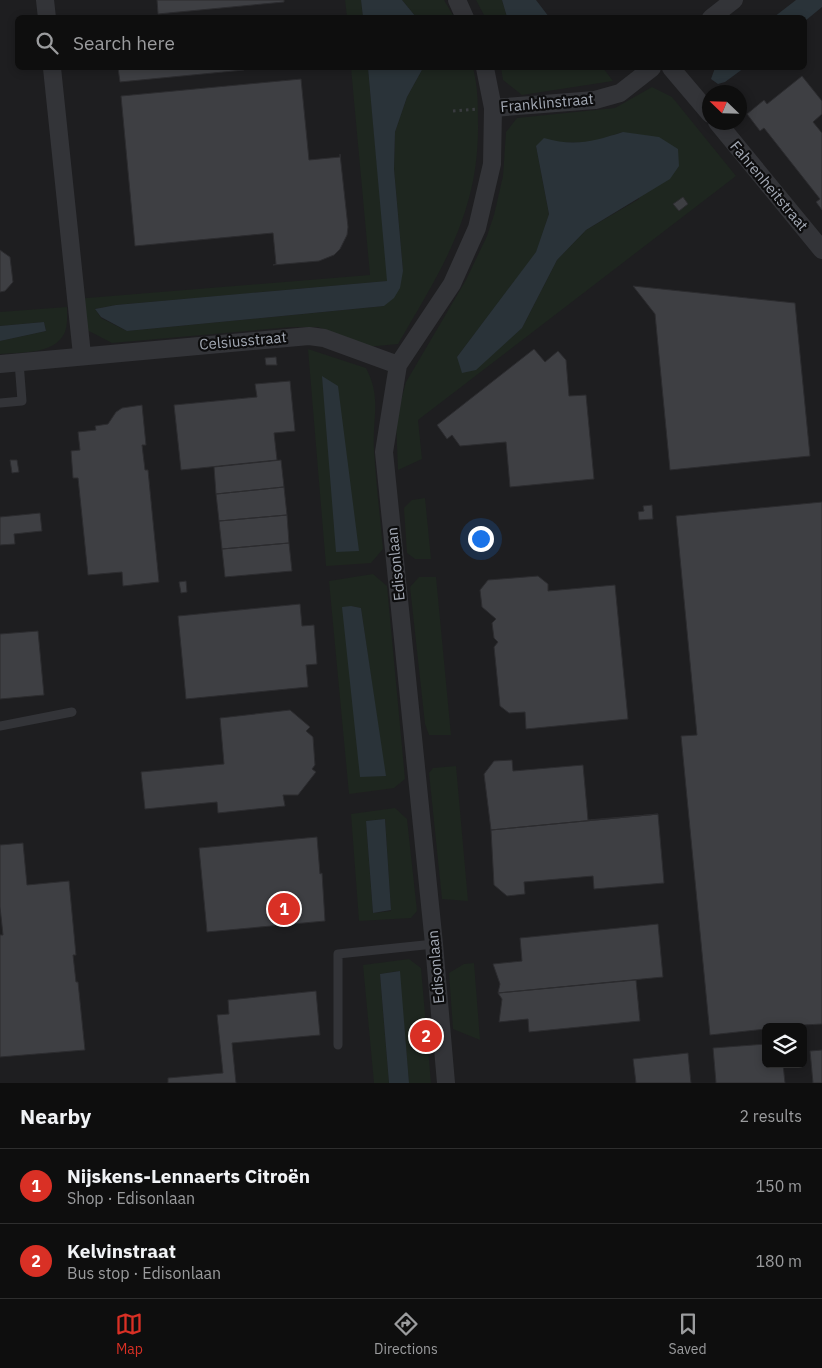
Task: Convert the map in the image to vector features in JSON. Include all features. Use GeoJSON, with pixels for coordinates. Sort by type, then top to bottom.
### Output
{"type":"FeatureCollection","features":[{"type":"Feature","properties":{"kind":"street"},"geometry":{"type":"LineString","coordinates":[[45,0],[46,15]]}},
{"type":"Feature","properties":{"kind":"street"},"geometry":{"type":"LineString","coordinates":[[457,0],[464,15]]}},
{"type":"Feature","properties":{"kind":"street"},"geometry":{"type":"LineString","coordinates":[[715,15],[734,0]]}},
{"type":"Feature","properties":{"kind":"street"},"geometry":{"type":"LineString","coordinates":[[52,70],[82,355]]}},
{"type":"Feature","properties":{"kind":"street","name":"Edisonlaan"},"geometry":{"type":"LineString","coordinates":[[446,1083],[434,944],[384,452],[398,365],[452,284],[477,228],[492,164],[493,108],[485,70]]}},
{"type":"Feature","properties":{"kind":"street","name":"Franklinstraat"},"geometry":{"type":"LineString","coordinates":[[493,108],[595,100],[620,93],[649,70]]}},
{"type":"Feature","properties":{"kind":"street"},"geometry":{"type":"LineString","coordinates":[[673,70],[702,105]]}},
{"type":"Feature","properties":{"kind":"street","name":"Fahrenheitstraat"},"geometry":{"type":"LineString","coordinates":[[723,130],[822,250]]}},
{"type":"Feature","properties":{"kind":"street","name":"Celsiusstraat"},"geometry":{"type":"LineString","coordinates":[[0,364],[82,355],[309,336],[324,338],[398,365]]}},
{"type":"Feature","properties":{"kind":"lane"},"geometry":{"type":"LineString","coordinates":[[0,403],[22,400],[18,362]]}},
{"type":"Feature","properties":{"kind":"lane"},"geometry":{"type":"LineString","coordinates":[[0,726],[72,712]]}},
{"type":"Feature","properties":{"kind":"lane"},"geometry":{"type":"LineString","coordinates":[[338,1045],[338,954],[434,944]]}},
{"type":"Feature","properties":{"kind":"path"},"geometry":{"type":"LineString","coordinates":[[452,111],[493,108]]}},
{"type":"Feature","properties":{"kind":"shaded area"},"geometry":{"type":"Polygon","coordinates":[[[0,0],[822,0],[822,1083],[0,1083],[0,0]]]}},
{"type":"Feature","properties":{"kind":"shaded area"},"geometry":{"type":"Polygon","coordinates":[[[345,0],[361,0],[363,15],[347,15],[345,0]]]}},
{"type":"Feature","properties":{"kind":"shaded area"},"geometry":{"type":"Polygon","coordinates":[[[361,0],[402,0],[414,15],[363,15],[361,0]]]}},
{"type":"Feature","properties":{"kind":"shaded area"},"geometry":{"type":"Polygon","coordinates":[[[402,0],[444,0],[453,15],[414,15],[402,0]]]}},
{"type":"Feature","properties":{"kind":"shaded area"},"geometry":{"type":"Polygon","coordinates":[[[476,0],[502,0],[506,15],[484,15],[476,0]]]}},
{"type":"Feature","properties":{"kind":"shaded area"},"geometry":{"type":"Polygon","coordinates":[[[502,0],[536,0],[547,15],[506,15],[502,0]]]}},
{"type":"Feature","properties":{"kind":"shaded area"},"geometry":{"type":"Polygon","coordinates":[[[796,0],[822,0],[822,7],[807,19],[807,15],[777,15],[796,0]]]}},
{"type":"Feature","properties":{"kind":"shaded area"},"geometry":{"type":"Polygon","coordinates":[[[351,70],[368,70],[388,281],[116,305],[95,309],[101,318],[127,331],[384,306],[403,271],[394,169],[395,132],[407,97],[422,70],[474,70],[477,89],[478,125],[477,157],[472,186],[454,240],[429,291],[398,344],[366,347],[318,327],[291,327],[112,343],[85,329],[75,299],[370,275],[351,70]]]}},
{"type":"Feature","properties":{"kind":"shaded area"},"geometry":{"type":"Polygon","coordinates":[[[368,70],[422,70],[407,97],[395,132],[394,169],[403,271],[400,288],[394,298],[384,306],[127,331],[101,317],[95,309],[116,305],[387,281],[368,70]]]}},
{"type":"Feature","properties":{"kind":"shaded area"},"geometry":{"type":"Polygon","coordinates":[[[501,70],[605,70],[613,81],[522,95],[503,80],[501,70]]]}},
{"type":"Feature","properties":{"kind":"shaded area"},"geometry":{"type":"Polygon","coordinates":[[[714,70],[741,70],[725,82],[718,84],[711,79],[714,70]]]}},
{"type":"Feature","properties":{"kind":"shaded area"},"geometry":{"type":"Polygon","coordinates":[[[652,87],[672,97],[736,176],[418,420],[422,459],[398,470],[396,420],[406,382],[466,280],[487,236],[503,176],[506,132],[517,118],[615,108],[652,87]],[[623,132],[588,143],[558,142],[536,146],[549,214],[536,253],[457,357],[522,328],[557,260],[586,230],[639,199],[623,132]]]}},
{"type":"Feature","properties":{"kind":"shaded area"},"geometry":{"type":"Polygon","coordinates":[[[623,132],[659,137],[678,149],[679,166],[670,179],[586,230],[557,260],[522,328],[476,370],[462,373],[457,357],[536,252],[549,214],[536,146],[544,138],[565,142],[584,142],[623,132]]]}},
{"type":"Feature","properties":{"kind":"shaded area"},"geometry":{"type":"Polygon","coordinates":[[[67,307],[67,321],[64,334],[52,346],[35,351],[0,354],[0,341],[46,331],[44,322],[0,326],[0,312],[67,307]]]}},
{"type":"Feature","properties":{"kind":"shaded area"},"geometry":{"type":"Polygon","coordinates":[[[44,322],[46,331],[0,341],[0,326],[44,322]]]}},
{"type":"Feature","properties":{"kind":"shaded area"},"geometry":{"type":"Polygon","coordinates":[[[308,349],[366,368],[374,389],[374,450],[383,549],[371,563],[326,566],[308,349]]]}},
{"type":"Feature","properties":{"kind":"shaded area"},"geometry":{"type":"Polygon","coordinates":[[[322,376],[338,386],[359,551],[336,552],[322,376]]]}},
{"type":"Feature","properties":{"kind":"shaded area"},"geometry":{"type":"Polygon","coordinates":[[[425,498],[431,559],[415,559],[407,553],[404,508],[412,500],[425,498]]]}},
{"type":"Feature","properties":{"kind":"shaded area"},"geometry":{"type":"Polygon","coordinates":[[[373,574],[387,586],[405,779],[394,788],[349,794],[329,581],[373,574]],[[351,606],[381,747],[361,608],[351,606]]]}},
{"type":"Feature","properties":{"kind":"shaded area"},"geometry":{"type":"Polygon","coordinates":[[[419,577],[436,577],[451,735],[429,735],[425,724],[410,587],[419,577]]]}},
{"type":"Feature","properties":{"kind":"shaded area"},"geometry":{"type":"Polygon","coordinates":[[[342,607],[361,608],[386,776],[360,777],[342,607]]]}},
{"type":"Feature","properties":{"kind":"shaded area"},"geometry":{"type":"Polygon","coordinates":[[[456,766],[468,901],[442,899],[429,773],[433,768],[456,766]]]}},
{"type":"Feature","properties":{"kind":"shaded area"},"geometry":{"type":"Polygon","coordinates":[[[395,808],[407,819],[417,911],[411,918],[359,921],[351,814],[395,808]],[[385,819],[366,821],[373,913],[391,911],[385,819]]]}},
{"type":"Feature","properties":{"kind":"shaded area"},"geometry":{"type":"Polygon","coordinates":[[[385,819],[391,910],[373,913],[366,821],[385,819]]]}},
{"type":"Feature","properties":{"kind":"shaded area"},"geometry":{"type":"Polygon","coordinates":[[[409,959],[421,968],[431,1083],[409,1083],[399,971],[380,974],[389,1083],[374,1083],[363,965],[409,959]]]}},
{"type":"Feature","properties":{"kind":"shaded area"},"geometry":{"type":"Polygon","coordinates":[[[474,963],[480,1040],[453,1029],[449,973],[464,964],[474,963]]]}},
{"type":"Feature","properties":{"kind":"shaded area"},"geometry":{"type":"Polygon","coordinates":[[[400,971],[409,1083],[389,1083],[380,974],[400,971]]]}},
{"type":"Feature","properties":{"kind":"building"},"geometry":{"type":"Polygon","coordinates":[[[157,0],[284,0],[284,2],[158,14],[157,0]]]}},
{"type":"Feature","properties":{"kind":"building"},"geometry":{"type":"Polygon","coordinates":[[[118,70],[244,70],[120,82],[118,70]]]}},
{"type":"Feature","properties":{"kind":"building"},"geometry":{"type":"Polygon","coordinates":[[[802,76],[822,101],[822,114],[813,122],[822,133],[822,210],[816,202],[820,199],[764,128],[760,131],[747,114],[764,100],[767,104],[802,76]]]}},
{"type":"Feature","properties":{"kind":"building"},"geometry":{"type":"Polygon","coordinates":[[[301,79],[309,160],[340,157],[340,154],[348,227],[347,235],[340,249],[334,255],[319,261],[273,265],[276,264],[273,233],[135,246],[121,96],[301,79]]]}},
{"type":"Feature","properties":{"kind":"building"},"geometry":{"type":"Polygon","coordinates":[[[683,197],[688,204],[679,211],[673,204],[683,197]]]}},
{"type":"Feature","properties":{"kind":"building"},"geometry":{"type":"Polygon","coordinates":[[[0,250],[10,257],[13,282],[5,291],[0,292],[0,250]]]}},
{"type":"Feature","properties":{"kind":"building"},"geometry":{"type":"Polygon","coordinates":[[[633,286],[795,303],[810,456],[670,470],[655,314],[633,286]]]}},
{"type":"Feature","properties":{"kind":"building"},"geometry":{"type":"Polygon","coordinates":[[[534,349],[545,362],[558,351],[566,360],[569,396],[586,395],[594,479],[510,487],[506,442],[460,446],[452,435],[447,439],[437,425],[534,349]]]}},
{"type":"Feature","properties":{"kind":"building"},"geometry":{"type":"Polygon","coordinates":[[[276,357],[277,365],[266,365],[265,358],[276,357]]]}},
{"type":"Feature","properties":{"kind":"building"},"geometry":{"type":"Polygon","coordinates":[[[290,381],[295,431],[274,433],[277,460],[181,470],[174,405],[257,397],[255,384],[290,381]]]}},
{"type":"Feature","properties":{"kind":"building"},"geometry":{"type":"Polygon","coordinates":[[[142,405],[146,445],[142,445],[145,470],[148,470],[159,582],[123,586],[122,572],[88,575],[78,478],[73,478],[71,451],[80,450],[78,432],[96,430],[95,426],[108,424],[116,412],[122,408],[142,405]]]}},
{"type":"Feature","properties":{"kind":"building"},"geometry":{"type":"Polygon","coordinates":[[[10,460],[17,460],[19,472],[12,473],[10,460]]]}},
{"type":"Feature","properties":{"kind":"building"},"geometry":{"type":"Polygon","coordinates":[[[281,460],[284,487],[216,494],[214,467],[281,460]]]}},
{"type":"Feature","properties":{"kind":"building"},"geometry":{"type":"Polygon","coordinates":[[[284,487],[287,515],[219,521],[216,494],[284,487]]]}},
{"type":"Feature","properties":{"kind":"building"},"geometry":{"type":"Polygon","coordinates":[[[822,502],[822,1024],[762,1023],[762,1029],[710,1035],[681,736],[697,735],[676,516],[822,502]]]}},
{"type":"Feature","properties":{"kind":"building"},"geometry":{"type":"Polygon","coordinates":[[[652,505],[653,519],[639,520],[638,512],[644,511],[643,506],[652,505]]]}},
{"type":"Feature","properties":{"kind":"building"},"geometry":{"type":"Polygon","coordinates":[[[40,513],[42,531],[14,534],[15,544],[0,545],[0,517],[40,513]]]}},
{"type":"Feature","properties":{"kind":"building"},"geometry":{"type":"Polygon","coordinates":[[[287,515],[289,543],[222,549],[219,521],[287,515]]]}},
{"type":"Feature","properties":{"kind":"building"},"geometry":{"type":"Polygon","coordinates":[[[289,543],[292,571],[225,577],[222,549],[289,543]]]}},
{"type":"Feature","properties":{"kind":"building"},"geometry":{"type":"Polygon","coordinates":[[[538,576],[548,584],[548,591],[615,585],[628,719],[526,729],[525,712],[509,713],[500,706],[494,647],[498,642],[494,638],[492,623],[496,619],[482,607],[480,590],[488,580],[538,576]]]}},
{"type":"Feature","properties":{"kind":"building"},"geometry":{"type":"Polygon","coordinates":[[[186,581],[187,592],[181,593],[179,582],[186,581]]]}},
{"type":"Feature","properties":{"kind":"building"},"geometry":{"type":"Polygon","coordinates":[[[300,604],[302,626],[314,625],[317,664],[306,665],[308,687],[186,699],[178,616],[300,604]]]}},
{"type":"Feature","properties":{"kind":"building"},"geometry":{"type":"Polygon","coordinates":[[[38,631],[44,695],[0,699],[0,634],[38,631]]]}},
{"type":"Feature","properties":{"kind":"building"},"geometry":{"type":"Polygon","coordinates":[[[290,710],[310,727],[306,731],[313,737],[315,765],[312,769],[316,772],[298,795],[283,795],[285,806],[218,813],[217,802],[145,809],[141,772],[224,764],[220,718],[290,710]]]}},
{"type":"Feature","properties":{"kind":"building"},"geometry":{"type":"Polygon","coordinates":[[[512,760],[513,771],[583,765],[588,820],[658,814],[491,830],[484,774],[494,761],[512,760]]]}},
{"type":"Feature","properties":{"kind":"building"},"geometry":{"type":"Polygon","coordinates":[[[658,814],[664,883],[594,889],[593,876],[524,882],[525,894],[507,896],[494,885],[491,830],[658,814]]]}},
{"type":"Feature","properties":{"kind":"building"},"geometry":{"type":"Polygon","coordinates":[[[317,837],[320,874],[322,873],[325,921],[207,932],[199,848],[317,837]]]}},
{"type":"Feature","properties":{"kind":"building"},"geometry":{"type":"Polygon","coordinates":[[[23,843],[27,885],[69,881],[76,955],[73,955],[76,982],[78,982],[85,1050],[0,1057],[0,935],[3,935],[0,907],[0,845],[23,843]]]}},
{"type":"Feature","properties":{"kind":"building"},"geometry":{"type":"Polygon","coordinates":[[[658,924],[663,977],[498,993],[500,984],[493,964],[522,961],[520,938],[658,924]]]}},
{"type":"Feature","properties":{"kind":"building"},"geometry":{"type":"Polygon","coordinates":[[[636,980],[640,1021],[529,1032],[528,1019],[499,1022],[502,999],[498,993],[636,980]]]}},
{"type":"Feature","properties":{"kind":"building"},"geometry":{"type":"Polygon","coordinates":[[[316,991],[320,1035],[232,1043],[236,1083],[168,1083],[168,1078],[223,1073],[217,1015],[229,1014],[228,1000],[316,991]]]}},
{"type":"Feature","properties":{"kind":"building"},"geometry":{"type":"Polygon","coordinates":[[[762,1044],[762,1068],[783,1068],[785,1083],[716,1083],[713,1048],[762,1044]]]}},
{"type":"Feature","properties":{"kind":"building"},"geometry":{"type":"Polygon","coordinates":[[[822,1050],[822,1083],[813,1083],[810,1051],[822,1050]]]}},
{"type":"Feature","properties":{"kind":"building"},"geometry":{"type":"Polygon","coordinates":[[[688,1053],[691,1083],[636,1083],[633,1059],[688,1053]]]}},
{"type":"Feature","properties":{"kind":"place","name":"Nijskens-Lennaerts Citroën"},"geometry":{"type":"Point","coordinates":[284,909]}},
{"type":"Feature","properties":{"kind":"place","name":"Kelvinstraat"},"geometry":{"type":"Point","coordinates":[426,1036]}}]}
